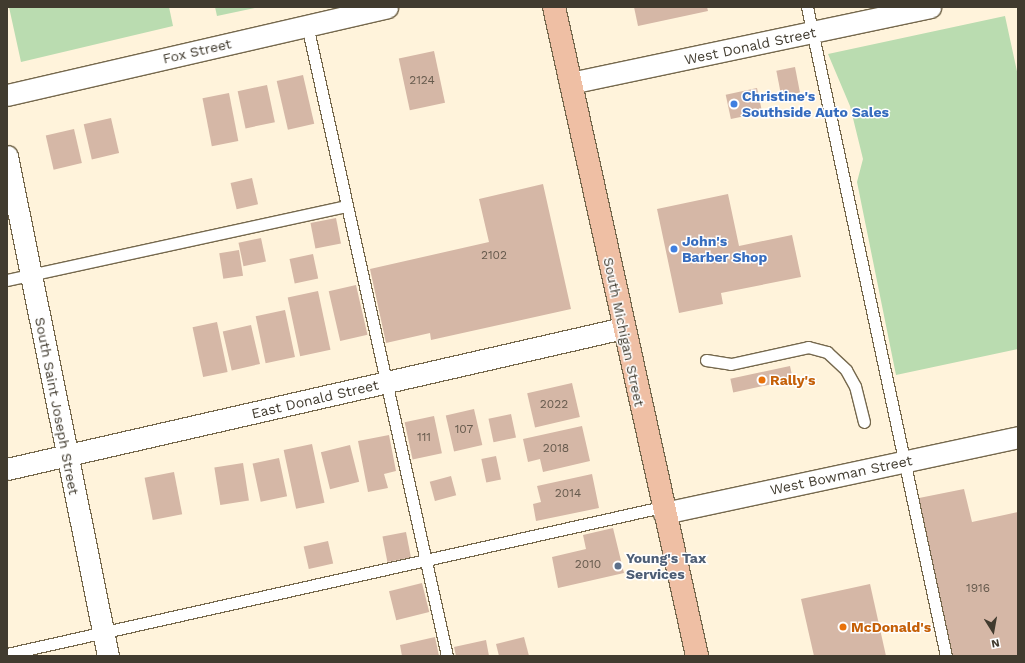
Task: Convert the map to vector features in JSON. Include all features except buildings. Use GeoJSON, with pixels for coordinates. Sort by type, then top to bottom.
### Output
{"type":"FeatureCollection","features":[{"type":"Feature","properties":{"kind":"main road","name":"South Michigan Street"},"geometry":{"type":"LineString","coordinates":[[554,7],[663,510],[697,656]]}},
{"type":"Feature","properties":{"kind":"street","name":"Fox Street"},"geometry":{"type":"LineString","coordinates":[[7,95],[387,7]]}},
{"type":"Feature","properties":{"kind":"street","name":"West Donald Street"},"geometry":{"type":"LineString","coordinates":[[570,83],[930,7]]}},
{"type":"Feature","properties":{"kind":"street","name":"South Saint Joseph Street"},"geometry":{"type":"LineString","coordinates":[[7,156],[108,656]]}},
{"type":"Feature","properties":{"kind":"street","name":"East Donald Street"},"geometry":{"type":"LineString","coordinates":[[7,469],[623,328]]}},
{"type":"Feature","properties":{"kind":"street","name":"West Bowman Street"},"geometry":{"type":"LineString","coordinates":[[663,510],[1018,437]]}},
{"type":"Feature","properties":{"kind":"lane"},"geometry":{"type":"LineString","coordinates":[[807,7],[946,656]]}},
{"type":"Feature","properties":{"kind":"lane"},"geometry":{"type":"LineString","coordinates":[[306,25],[447,656]]}},
{"type":"Feature","properties":{"kind":"lane"},"geometry":{"type":"LineString","coordinates":[[7,280],[346,206]]}},
{"type":"Feature","properties":{"kind":"lane"},"geometry":{"type":"LineString","coordinates":[[706,360],[731,364],[808,347],[827,352],[846,370],[855,386],[864,422]]}},
{"type":"Feature","properties":{"kind":"lane"},"geometry":{"type":"LineString","coordinates":[[7,654],[103,631],[663,510]]}},
{"type":"Feature","properties":{"kind":"green space"},"geometry":{"type":"Polygon","coordinates":[[[9,7],[169,7],[173,26],[21,62],[9,7]]]}},
{"type":"Feature","properties":{"kind":"green space"},"geometry":{"type":"Polygon","coordinates":[[[215,7],[259,7],[217,16],[215,7]]]}},
{"type":"Feature","properties":{"kind":"green space"},"geometry":{"type":"Polygon","coordinates":[[[1005,16],[1018,76],[1018,349],[896,375],[857,182],[863,159],[850,106],[828,54],[1005,16]]]}},
{"type":"Feature","properties":{"kind":"place","name":"Christine's Southside Auto Sales"},"geometry":{"type":"Point","coordinates":[734,104]}},
{"type":"Feature","properties":{"kind":"place","name":"John's Barber Shop"},"geometry":{"type":"Point","coordinates":[674,249]}},
{"type":"Feature","properties":{"kind":"place","name":"Rally's"},"geometry":{"type":"Point","coordinates":[762,380]}},
{"type":"Feature","properties":{"kind":"place","name":"Young's Tax Services"},"geometry":{"type":"Point","coordinates":[618,566]}},
{"type":"Feature","properties":{"kind":"place","name":"McDonald's"},"geometry":{"type":"Point","coordinates":[843,627]}}]}
